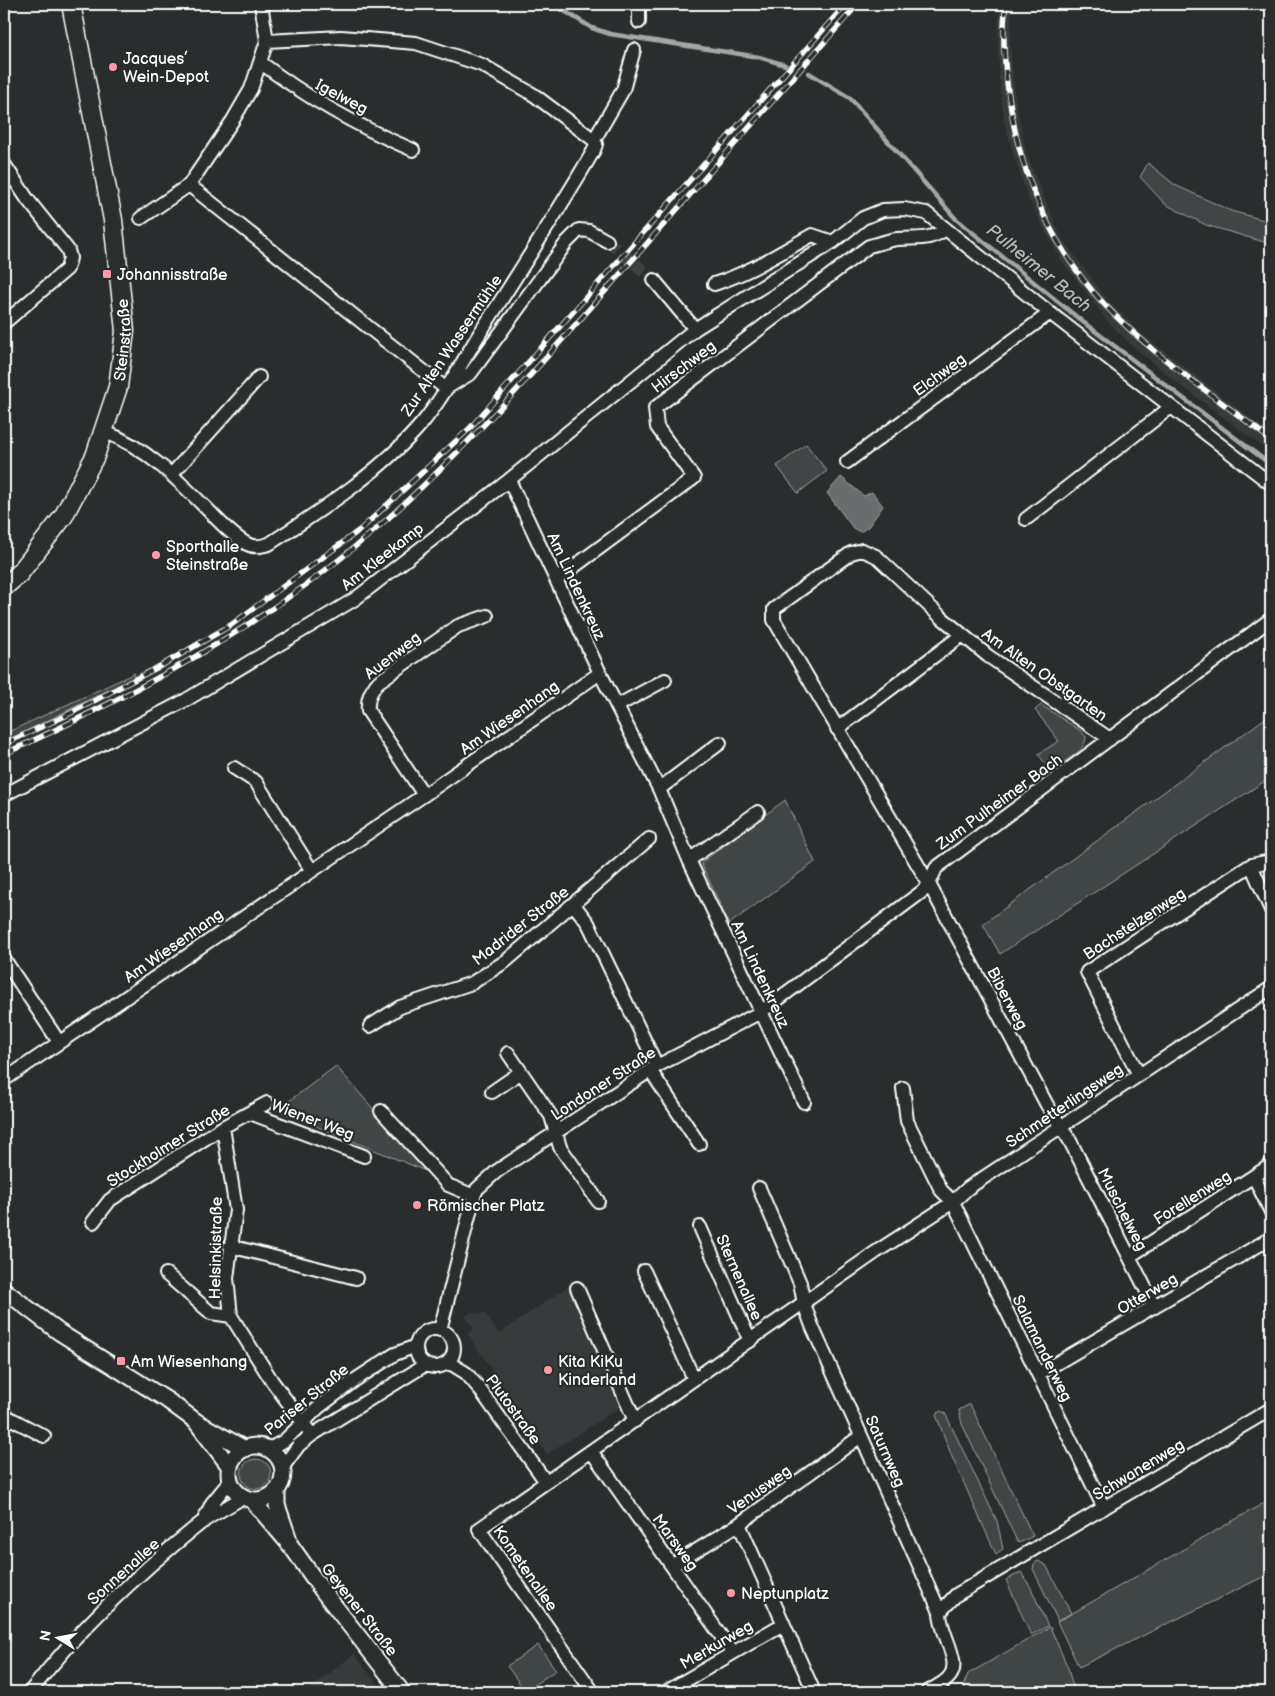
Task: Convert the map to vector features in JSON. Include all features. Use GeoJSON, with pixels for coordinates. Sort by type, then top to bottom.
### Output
{"type":"FeatureCollection","features":[{"type":"Feature","properties":{"kind":"main road","name":"Steinstraße"},"geometry":{"type":"LineString","coordinates":[[4,587],[19,574],[62,517],[96,456],[118,387],[124,330],[124,310],[113,220],[71,4]]}},
{"type":"Feature","properties":{"kind":"street"},"geometry":{"type":"LineString","coordinates":[[141,218],[189,185],[234,120],[251,89],[267,41],[262,4]]}},
{"type":"Feature","properties":{"kind":"street"},"geometry":{"type":"LineString","coordinates":[[639,4],[639,22]]}},
{"type":"Feature","properties":{"kind":"street"},"geometry":{"type":"LineString","coordinates":[[267,41],[341,37],[416,43],[482,65],[534,95],[594,140]]}},
{"type":"Feature","properties":{"kind":"street","name":"Zur Alten Wassermühle"},"geometry":{"type":"LineString","coordinates":[[105,432],[125,439],[172,474],[231,532],[248,544],[258,547],[269,544],[350,489],[390,455],[423,422],[445,388],[562,205],[594,150],[594,140],[623,90],[634,50]]}},
{"type":"Feature","properties":{"kind":"street","name":"Igelweg"},"geometry":{"type":"LineString","coordinates":[[260,62],[299,91],[325,106],[414,150]]}},
{"type":"Feature","properties":{"kind":"street"},"geometry":{"type":"LineString","coordinates":[[4,164],[28,200],[68,250],[70,258],[66,269],[4,323]]}},
{"type":"Feature","properties":{"kind":"street"},"geometry":{"type":"LineString","coordinates":[[189,185],[445,388],[471,373],[567,242],[580,230],[589,231],[607,242]]}},
{"type":"Feature","properties":{"kind":"street"},"geometry":{"type":"LineString","coordinates":[[654,280],[695,329],[833,242],[863,218],[883,210],[904,209],[926,213],[1050,313],[1271,484]]}},
{"type":"Feature","properties":{"kind":"street","name":"Hirschweg"},"geometry":{"type":"LineString","coordinates":[[556,580],[694,478],[657,427],[655,408],[869,246],[895,239],[925,239],[936,236],[946,229]]}},
{"type":"Feature","properties":{"kind":"street"},"geometry":{"type":"LineString","coordinates":[[714,284],[734,278],[760,265],[812,235],[833,242]]}},
{"type":"Feature","properties":{"kind":"street","name":"Elchweg"},"geometry":{"type":"LineString","coordinates":[[847,462],[1050,313]]}},
{"type":"Feature","properties":{"kind":"street","name":"Am Kleekamp"},"geometry":{"type":"LineString","coordinates":[[4,795],[186,700],[355,599],[509,480],[695,329]]}},
{"type":"Feature","properties":{"kind":"street"},"geometry":{"type":"LineString","coordinates":[[172,474],[259,377]]}},
{"type":"Feature","properties":{"kind":"street"},"geometry":{"type":"LineString","coordinates":[[1026,518],[1171,407]]}},
{"type":"Feature","properties":{"kind":"street","name":"Am Lindenkreuz"},"geometry":{"type":"LineString","coordinates":[[509,480],[600,673],[658,788],[689,860],[804,1102]]}},
{"type":"Feature","properties":{"kind":"street","name":"Am Alten Obstgarten"},"geometry":{"type":"LineString","coordinates":[[929,884],[774,620],[774,609],[851,552],[862,550],[876,556],[962,635],[988,656],[1110,739]]}},
{"type":"Feature","properties":{"kind":"street","name":"Auenweg"},"geometry":{"type":"LineString","coordinates":[[424,795],[368,712],[367,701],[371,690],[378,682],[458,626],[487,616]]}},
{"type":"Feature","properties":{"kind":"street","name":"Zum Pulheimer Bach"},"geometry":{"type":"LineString","coordinates":[[761,1012],[923,891],[929,884],[936,868],[1271,619]]}},
{"type":"Feature","properties":{"kind":"street","name":"Am Alten Obstgarten"},"geometry":{"type":"LineString","coordinates":[[837,729],[962,635]]}},
{"type":"Feature","properties":{"kind":"street","name":"Am Wiesenhang"},"geometry":{"type":"LineString","coordinates":[[4,1080],[600,673]]}},
{"type":"Feature","properties":{"kind":"street"},"geometry":{"type":"LineString","coordinates":[[617,706],[665,680]]}},
{"type":"Feature","properties":{"kind":"street"},"geometry":{"type":"LineString","coordinates":[[658,788],[720,743]]}},
{"type":"Feature","properties":{"kind":"street"},"geometry":{"type":"LineString","coordinates":[[234,768],[256,782],[312,871]]}},
{"type":"Feature","properties":{"kind":"street"},"geometry":{"type":"LineString","coordinates":[[689,860],[758,812]]}},
{"type":"Feature","properties":{"kind":"street","name":"Madrider Straße"},"geometry":{"type":"LineString","coordinates":[[370,1026],[400,1007],[472,983],[506,961],[574,905],[649,839]]}},
{"type":"Feature","properties":{"kind":"street","name":"Bachstelzenweg"},"geometry":{"type":"LineString","coordinates":[[1139,1074],[1086,972],[1251,866],[1271,861]]}},
{"type":"Feature","properties":{"kind":"street"},"geometry":{"type":"LineString","coordinates":[[1251,866],[1271,910]]}},
{"type":"Feature","properties":{"kind":"street","name":"Biberweg"},"geometry":{"type":"LineString","coordinates":[[929,884],[1047,1105],[1061,1126]]}},
{"type":"Feature","properties":{"kind":"street"},"geometry":{"type":"LineString","coordinates":[[574,905],[588,923],[653,1068],[699,1144]]}},
{"type":"Feature","properties":{"kind":"street"},"geometry":{"type":"LineString","coordinates":[[4,959],[59,1042]]}},
{"type":"Feature","properties":{"kind":"street","name":"Schmetterlingsweg"},"geometry":{"type":"LineString","coordinates":[[876,1252],[953,1202],[968,1188],[1271,988]]}},
{"type":"Feature","properties":{"kind":"street","name":"Londoner Straße"},"geometry":{"type":"LineString","coordinates":[[474,1196],[477,1189],[497,1171],[653,1068],[761,1012]]}},
{"type":"Feature","properties":{"kind":"street"},"geometry":{"type":"LineString","coordinates":[[508,1053],[551,1116],[560,1147],[598,1201]]}},
{"type":"Feature","properties":{"kind":"street"},"geometry":{"type":"LineString","coordinates":[[492,1092],[521,1072]]}},
{"type":"Feature","properties":{"kind":"street","name":"Salamanderweg"},"geometry":{"type":"LineString","coordinates":[[903,1088],[907,1121],[941,1190],[953,1202],[1104,1508]]}},
{"type":"Feature","properties":{"kind":"street","name":"Stockholmer Straße"},"geometry":{"type":"LineString","coordinates":[[93,1222],[110,1200],[224,1127],[267,1103]]}},
{"type":"Feature","properties":{"kind":"street"},"geometry":{"type":"LineString","coordinates":[[381,1111],[448,1185],[474,1196],[440,1330]]}},
{"type":"Feature","properties":{"kind":"street","name":"Wiener Weg"},"geometry":{"type":"LineString","coordinates":[[250,1113],[364,1156]]}},
{"type":"Feature","properties":{"kind":"street","name":"Muschelweg"},"geometry":{"type":"LineString","coordinates":[[1061,1126],[1155,1307]]}},
{"type":"Feature","properties":{"kind":"street","name":"Helsinkistraße"},"geometry":{"type":"LineString","coordinates":[[224,1127],[236,1210],[230,1246],[228,1278],[231,1316],[272,1381],[312,1435]]}},
{"type":"Feature","properties":{"kind":"street","name":"Forellenweg"},"geometry":{"type":"LineString","coordinates":[[1130,1256],[1271,1166]]}},
{"type":"Feature","properties":{"kind":"street"},"geometry":{"type":"LineString","coordinates":[[1254,1177],[1271,1212]]}},
{"type":"Feature","properties":{"kind":"street"},"geometry":{"type":"LineString","coordinates":[[759,1188],[800,1283],[804,1304]]}},
{"type":"Feature","properties":{"kind":"street","name":"Sternenallee"},"geometry":{"type":"LineString","coordinates":[[700,1227],[750,1341]]}},
{"type":"Feature","properties":{"kind":"street","name":"Otterweg"},"geometry":{"type":"LineString","coordinates":[[1038,1374],[1271,1238]]}},
{"type":"Feature","properties":{"kind":"street"},"geometry":{"type":"LineString","coordinates":[[230,1246],[356,1278]]}},
{"type":"Feature","properties":{"kind":"street","name":"Sternenallee"},"geometry":{"type":"LineString","coordinates":[[546,1482],[876,1252]]}},
{"type":"Feature","properties":{"kind":"street"},"geometry":{"type":"LineString","coordinates":[[644,1271],[694,1380]]}},
{"type":"Feature","properties":{"kind":"street"},"geometry":{"type":"LineString","coordinates":[[166,1274],[211,1314],[231,1316]]}},
{"type":"Feature","properties":{"kind":"street"},"geometry":{"type":"LineString","coordinates":[[577,1288],[635,1420]]}},
{"type":"Feature","properties":{"kind":"street","name":"Geyener Straße"},"geometry":{"type":"LineString","coordinates":[[4,1290],[59,1332],[167,1400],[196,1422],[245,1449],[253,1446],[269,1449]]}},
{"type":"Feature","properties":{"kind":"street","name":"Saturnweg"},"geometry":{"type":"LineString","coordinates":[[804,1304],[940,1612],[939,1620],[952,1654],[954,1670],[950,1678],[927,1692]]}},
{"type":"Feature","properties":{"kind":"street"},"geometry":{"type":"LineString","coordinates":[[440,1330],[450,1336],[454,1346],[448,1362],[437,1367],[425,1365],[418,1357],[416,1346],[424,1332],[440,1330]]}},
{"type":"Feature","properties":{"kind":"street","name":"Pariser Straße"},"geometry":{"type":"LineString","coordinates":[[269,1449],[284,1441],[319,1407],[355,1380],[395,1354],[416,1346]]}},
{"type":"Feature","properties":{"kind":"street","name":"Plutostraße"},"geometry":{"type":"LineString","coordinates":[[448,1362],[459,1368],[478,1387],[546,1482]]}},
{"type":"Feature","properties":{"kind":"street","name":"Pariser Straße"},"geometry":{"type":"LineString","coordinates":[[282,1468],[299,1445],[312,1435],[425,1365]]}},
{"type":"Feature","properties":{"kind":"street","name":"Schwanenweg"},"geometry":{"type":"LineString","coordinates":[[940,1612],[956,1595],[1271,1409]]}},
{"type":"Feature","properties":{"kind":"street"},"geometry":{"type":"LineString","coordinates":[[4,1415],[44,1436]]}},
{"type":"Feature","properties":{"kind":"street","name":"Geyener Straße"},"geometry":{"type":"LineString","coordinates":[[196,1422],[230,1474],[233,1487],[248,1499],[291,1546],[322,1590],[402,1692]]}},
{"type":"Feature","properties":{"kind":"street","name":"Venusweg"},"geometry":{"type":"LineString","coordinates":[[673,1565],[739,1524],[861,1436]]}},
{"type":"Feature","properties":{"kind":"street"},"geometry":{"type":"LineString","coordinates":[[230,1474],[233,1459],[245,1449]]}},
{"type":"Feature","properties":{"kind":"street"},"geometry":{"type":"LineString","coordinates":[[269,1449],[278,1457],[282,1468]]}},
{"type":"Feature","properties":{"kind":"street","name":"Marsweg"},"geometry":{"type":"LineString","coordinates":[[591,1451],[673,1565],[733,1653]]}},
{"type":"Feature","properties":{"kind":"street","name":"Geyener Straße"},"geometry":{"type":"LineString","coordinates":[[282,1468],[282,1480],[277,1490],[277,1505],[291,1546]]}},
{"type":"Feature","properties":{"kind":"street","name":"Sonnenallee"},"geometry":{"type":"LineString","coordinates":[[203,1522],[230,1474]]}},
{"type":"Feature","properties":{"kind":"street","name":"Kometenallee"},"geometry":{"type":"LineString","coordinates":[[546,1482],[479,1529],[592,1692]]}},
{"type":"Feature","properties":{"kind":"street"},"geometry":{"type":"LineString","coordinates":[[248,1499],[270,1496],[277,1490]]}},
{"type":"Feature","properties":{"kind":"street","name":"Sonnenallee"},"geometry":{"type":"LineString","coordinates":[[30,1692],[76,1636],[203,1522],[248,1499]]}},
{"type":"Feature","properties":{"kind":"street"},"geometry":{"type":"LineString","coordinates":[[739,1524],[814,1692]]}},
{"type":"Feature","properties":{"kind":"street","name":"Merkurweg"},"geometry":{"type":"LineString","coordinates":[[666,1692],[783,1624]]}},
{"type":"Feature","properties":{"kind":"shaded area"},"geometry":{"type":"Polygon","coordinates":[[[1001,4],[1012,4],[1010,43],[1015,98],[1026,153],[1061,237],[1109,302],[1138,331],[1271,434],[1271,453],[1171,378],[1134,347],[1108,322],[1060,258],[1028,198],[1004,120],[999,80],[998,29],[1001,4]]]}},
{"type":"Feature","properties":{"kind":"shaded area"},"geometry":{"type":"Polygon","coordinates":[[[1148,163],[1175,185],[1231,211],[1271,222],[1271,244],[1206,225],[1165,204],[1140,177],[1148,163]]]}},
{"type":"Feature","properties":{"kind":"shaded area"},"geometry":{"type":"Polygon","coordinates":[[[806,444],[827,471],[798,493],[777,466],[806,444]]]}},
{"type":"Feature","properties":{"kind":"shaded area"},"geometry":{"type":"Polygon","coordinates":[[[841,477],[864,496],[872,492],[883,506],[868,527],[860,532],[853,528],[827,493],[841,477]]]}},
{"type":"Feature","properties":{"kind":"shaded area"},"geometry":{"type":"Polygon","coordinates":[[[135,673],[133,678],[4,742],[4,734],[135,673]]]}},
{"type":"Feature","properties":{"kind":"shaded area"},"geometry":{"type":"Polygon","coordinates":[[[1041,705],[1081,731],[1086,737],[1082,748],[1050,770],[1038,754],[1059,741],[1035,710],[1041,705]]]}},
{"type":"Feature","properties":{"kind":"shaded area"},"geometry":{"type":"Polygon","coordinates":[[[1271,714],[1271,777],[1000,954],[983,924],[1271,714]]]}},
{"type":"Feature","properties":{"kind":"shaded area"},"geometry":{"type":"Polygon","coordinates":[[[785,800],[815,862],[729,924],[701,863],[785,800]]]}},
{"type":"Feature","properties":{"kind":"shaded area"},"geometry":{"type":"Polygon","coordinates":[[[336,1066],[428,1172],[277,1110],[336,1066]]]}},
{"type":"Feature","properties":{"kind":"shaded area","name":"Kita KiKu Kinderland"},"geometry":{"type":"Polygon","coordinates":[[[568,1286],[622,1406],[547,1454],[468,1334],[474,1329],[465,1316],[471,1312],[485,1313],[499,1334],[568,1286]]]}},
{"type":"Feature","properties":{"kind":"shaded area"},"geometry":{"type":"Polygon","coordinates":[[[970,1404],[1033,1536],[1019,1543],[962,1424],[959,1410],[970,1404]]]}},
{"type":"Feature","properties":{"kind":"shaded area"},"geometry":{"type":"Polygon","coordinates":[[[940,1411],[945,1413],[997,1521],[1003,1549],[996,1554],[952,1457],[936,1415],[940,1411]]]}},
{"type":"Feature","properties":{"kind":"shaded area"},"geometry":{"type":"Polygon","coordinates":[[[256,1459],[262,1460],[270,1468],[270,1480],[262,1488],[256,1489],[250,1488],[242,1480],[241,1474],[242,1468],[250,1460],[256,1459]]]}},
{"type":"Feature","properties":{"kind":"shaded area"},"geometry":{"type":"Polygon","coordinates":[[[1271,1499],[1271,1573],[1079,1667],[1057,1622],[1271,1499]]]}},
{"type":"Feature","properties":{"kind":"shaded area"},"geometry":{"type":"Polygon","coordinates":[[[1038,1561],[1046,1565],[1071,1613],[1058,1621],[1033,1569],[1034,1564],[1038,1561]]]}},
{"type":"Feature","properties":{"kind":"shaded area"},"geometry":{"type":"Polygon","coordinates":[[[1021,1572],[1030,1586],[1048,1626],[1031,1635],[1006,1580],[1021,1572]]]}},
{"type":"Feature","properties":{"kind":"shaded area"},"geometry":{"type":"Polygon","coordinates":[[[1050,1627],[1068,1668],[1073,1688],[1064,1692],[965,1692],[964,1684],[968,1674],[1050,1627]]]}},
{"type":"Feature","properties":{"kind":"shaded area"},"geometry":{"type":"Polygon","coordinates":[[[538,1645],[556,1670],[525,1691],[507,1666],[538,1645]]]}},
{"type":"Feature","properties":{"kind":"shaded area"},"geometry":{"type":"Polygon","coordinates":[[[354,1654],[384,1692],[306,1692],[354,1654]]]}},
{"type":"Feature","properties":{"kind":"waterway","name":"Pulheimer Bach"},"geometry":{"type":"LineString","coordinates":[[553,4],[592,28],[610,34],[759,57],[785,65]]}},
{"type":"Feature","properties":{"kind":"waterway","name":"Pulheimer Bach"},"geometry":{"type":"LineString","coordinates":[[809,73],[850,98],[956,219],[1083,322],[1271,465]]}},
{"type":"Feature","properties":{"kind":"tunnel"},"geometry":{"type":"LineString","coordinates":[[607,241],[654,280]]}},
{"type":"Feature","properties":{"kind":"railway"},"geometry":{"type":"LineString","coordinates":[[4,744],[65,716],[164,664],[231,625],[361,529],[470,428],[846,4]]}},
{"type":"Feature","properties":{"kind":"railway"},"geometry":{"type":"LineString","coordinates":[[4,754],[148,683],[240,630],[328,569],[369,535],[469,441],[531,375],[858,4]]}},
{"type":"Feature","properties":{"kind":"railway"},"geometry":{"type":"LineString","coordinates":[[1006,4],[1004,30],[1005,70],[1016,136],[1023,162],[1043,214],[1070,262],[1104,304],[1143,341],[1271,440]]}},
{"type":"Feature","properties":{"kind":"place","name":"Jacques’ Wein-Depot"},"geometry":{"type":"Point","coordinates":[113,67]}},
{"type":"Feature","properties":{"kind":"place","name":"Johannisstraße"},"geometry":{"type":"Point","coordinates":[107,274]}},
{"type":"Feature","properties":{"kind":"place","name":"Sporthalle Steinstraße"},"geometry":{"type":"Point","coordinates":[156,555]}},
{"type":"Feature","properties":{"kind":"place","name":"Römischer Platz"},"geometry":{"type":"Point","coordinates":[417,1205]}},
{"type":"Feature","properties":{"kind":"place","name":"Am Wiesenhang"},"geometry":{"type":"Point","coordinates":[121,1361]}},
{"type":"Feature","properties":{"kind":"place","name":"Kita KiKu Kinderland"},"geometry":{"type":"Point","coordinates":[548,1370]}},
{"type":"Feature","properties":{"kind":"place","name":"Neptunplatz"},"geometry":{"type":"Point","coordinates":[731,1593]}}]}
